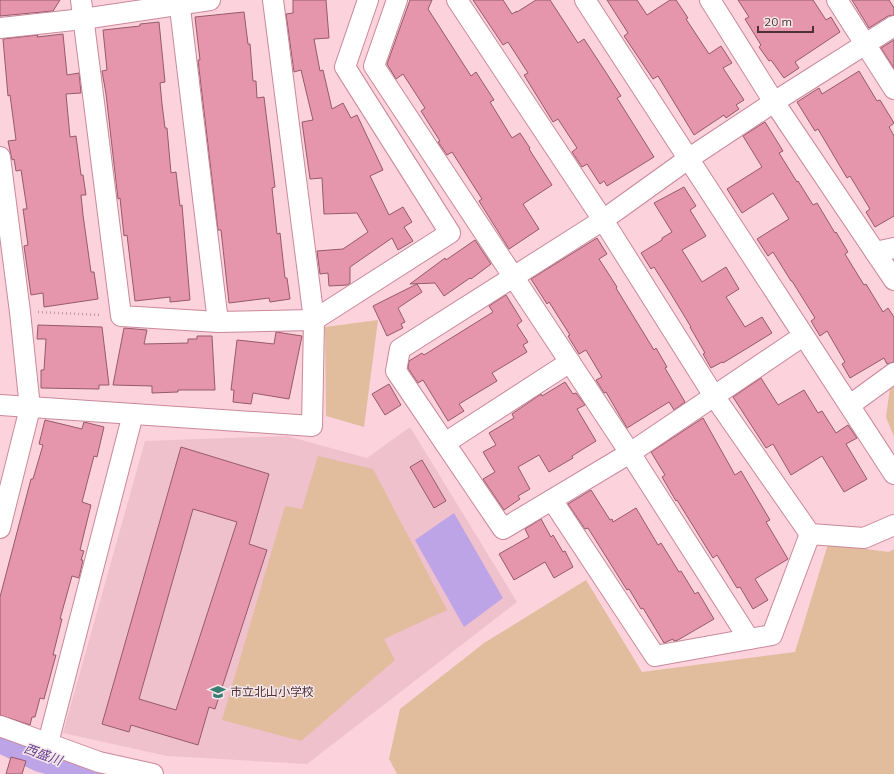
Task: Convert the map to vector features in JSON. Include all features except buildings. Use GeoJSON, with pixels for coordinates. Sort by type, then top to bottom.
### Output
{"type":"FeatureCollection","features":[{"type":"Feature","properties":{"kind":"street"},"geometry":{"type":"LineString","coordinates":[[80,0],[121,316],[218,322],[314,320],[450,233],[345,67],[362,2]]}},
{"type":"Feature","properties":{"kind":"street"},"geometry":{"type":"LineString","coordinates":[[0,28],[83,20],[179,2],[210,0]]}},
{"type":"Feature","properties":{"kind":"street"},"geometry":{"type":"LineString","coordinates":[[0,405],[312,426],[314,320],[273,0]]}},
{"type":"Feature","properties":{"kind":"street"},"geometry":{"type":"LineString","coordinates":[[397,0],[374,66],[630,453],[749,639]]}},
{"type":"Feature","properties":{"kind":"street"},"geometry":{"type":"LineString","coordinates":[[457,0],[603,220],[714,396],[810,534]]}},
{"type":"Feature","properties":{"kind":"street"},"geometry":{"type":"LineString","coordinates":[[585,0],[803,336],[850,404],[894,474]]}},
{"type":"Feature","properties":{"kind":"street"},"geometry":{"type":"LineString","coordinates":[[710,0],[774,102],[885,250],[894,280]]}},
{"type":"Feature","properties":{"kind":"street"},"geometry":{"type":"LineString","coordinates":[[837,0],[894,89]]}},
{"type":"Feature","properties":{"kind":"street"},"geometry":{"type":"LineString","coordinates":[[179,2],[218,322]]}},
{"type":"Feature","properties":{"kind":"street"},"geometry":{"type":"LineString","coordinates":[[803,336],[630,453],[503,529],[396,371],[400,349],[603,220],[688,159],[774,102],[894,26]]}},
{"type":"Feature","properties":{"kind":"street"},"geometry":{"type":"LineString","coordinates":[[0,157],[20,312],[30,408],[0,528]]}},
{"type":"Feature","properties":{"kind":"street"},"geometry":{"type":"LineString","coordinates":[[445,444],[570,362]]}},
{"type":"Feature","properties":{"kind":"street"},"geometry":{"type":"LineString","coordinates":[[850,404],[894,373]]}},
{"type":"Feature","properties":{"kind":"street"},"geometry":{"type":"LineString","coordinates":[[48,742],[133,414]]}},
{"type":"Feature","properties":{"kind":"street"},"geometry":{"type":"LineString","coordinates":[[552,500],[655,656],[772,635],[810,534]]}},
{"type":"Feature","properties":{"kind":"street"},"geometry":{"type":"LineString","coordinates":[[810,534],[864,538],[894,525]]}},
{"type":"Feature","properties":{"kind":"street"},"geometry":{"type":"LineString","coordinates":[[0,726],[48,742],[99,762],[153,774]]}},
{"type":"Feature","properties":{"kind":"path"},"geometry":{"type":"LineString","coordinates":[[20,312],[121,316]]}},
{"type":"Feature","properties":{"kind":"shaded area"},"geometry":{"type":"Polygon","coordinates":[[[378,320],[364,427],[326,416],[325,327],[378,320]]]}},
{"type":"Feature","properties":{"kind":"shaded area"},"geometry":{"type":"Polygon","coordinates":[[[894,386],[894,437],[886,417],[890,388],[894,386]]]}},
{"type":"Feature","properties":{"kind":"shaded area"},"geometry":{"type":"Polygon","coordinates":[[[410,427],[517,602],[307,764],[167,756],[63,733],[145,441],[287,436],[367,458],[410,427]]]}},
{"type":"Feature","properties":{"kind":"shaded area"},"geometry":{"type":"Polygon","coordinates":[[[318,456],[373,469],[447,610],[384,639],[395,660],[301,741],[222,720],[285,506],[302,509],[318,456]]]}},
{"type":"Feature","properties":{"kind":"shaded area"},"geometry":{"type":"Polygon","coordinates":[[[454,513],[503,598],[464,627],[415,540],[454,513]]]}},
{"type":"Feature","properties":{"kind":"shaded area"},"geometry":{"type":"Polygon","coordinates":[[[828,544],[889,552],[894,549],[894,774],[397,774],[389,759],[400,709],[484,643],[586,580],[642,672],[795,652],[828,544]]]}},
{"type":"Feature","properties":{"kind":"waterway","name":"西盛川"},"geometry":{"type":"LineString","coordinates":[[0,736],[42,756],[112,774]]}},
{"type":"Feature","properties":{"kind":"place","name":"市立北山小学校"},"geometry":{"type":"Point","coordinates":[218,692]}}]}
